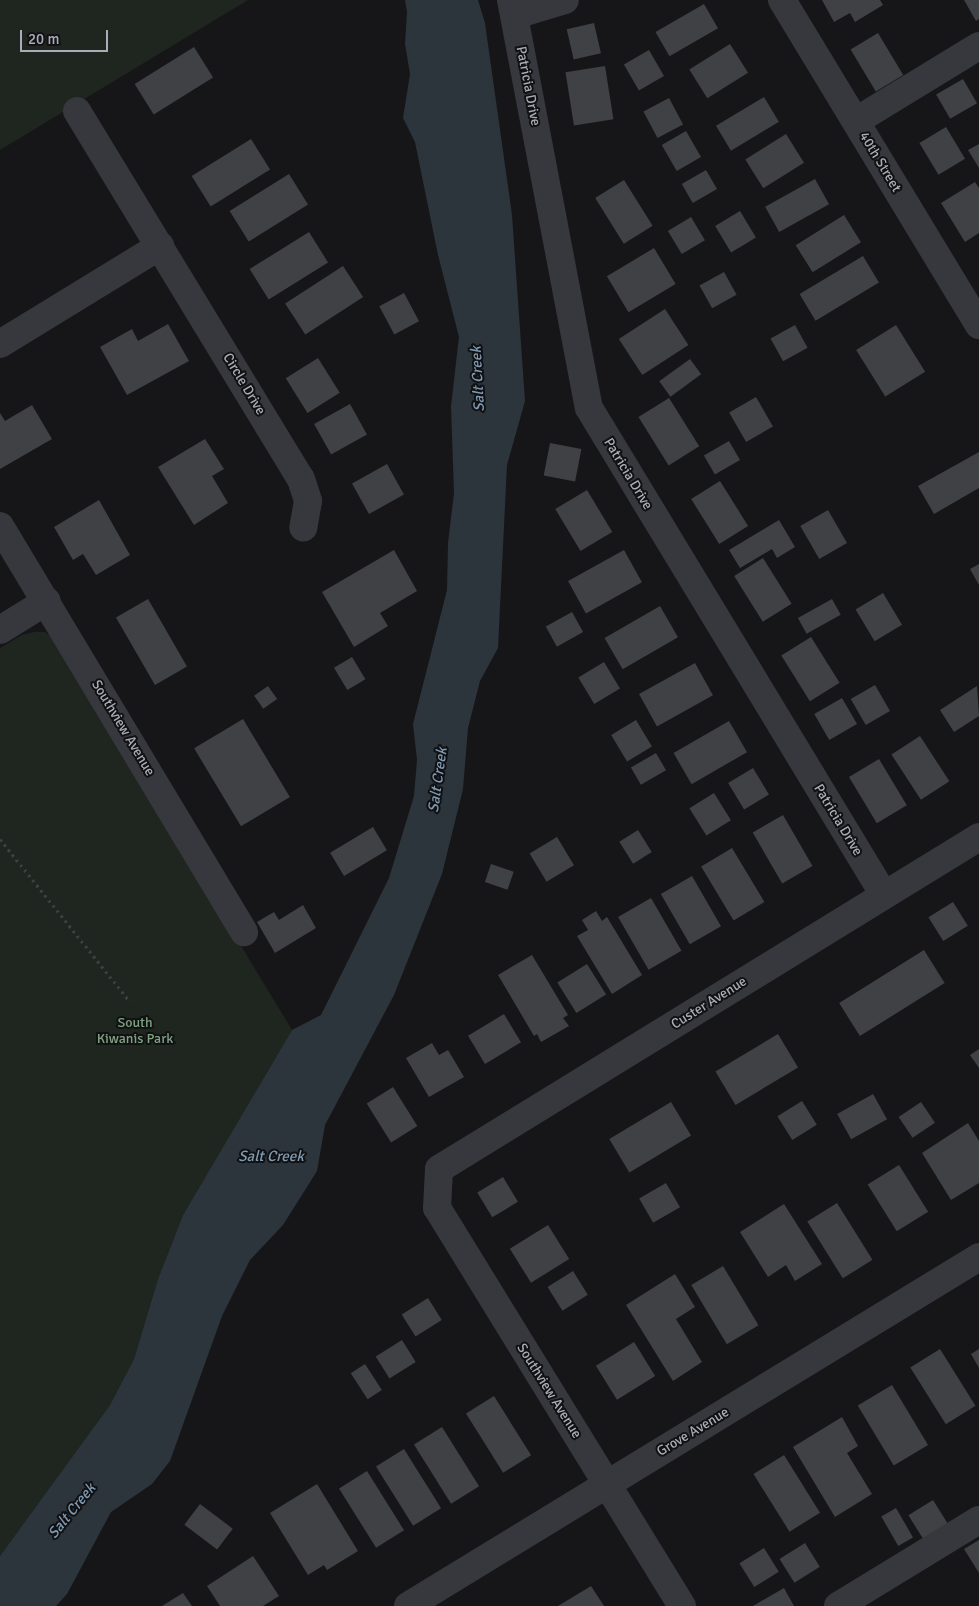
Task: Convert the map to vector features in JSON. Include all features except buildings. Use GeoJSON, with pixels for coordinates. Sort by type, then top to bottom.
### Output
{"type":"FeatureCollection","features":[{"type":"Feature","properties":{"kind":"street"},"geometry":{"type":"LineString","coordinates":[[513,8],[566,0]]}},
{"type":"Feature","properties":{"kind":"street","name":"40th Street"},"geometry":{"type":"LineString","coordinates":[[782,0],[976,313]]}},
{"type":"Feature","properties":{"kind":"street","name":"Patricia Drive"},"geometry":{"type":"LineString","coordinates":[[513,8],[589,408],[884,895]]}},
{"type":"Feature","properties":{"kind":"street"},"geometry":{"type":"LineString","coordinates":[[856,121],[979,46]]}},
{"type":"Feature","properties":{"kind":"street","name":"Circle Drive"},"geometry":{"type":"LineString","coordinates":[[77,111],[301,479],[308,501],[303,528]]}},
{"type":"Feature","properties":{"kind":"street"},"geometry":{"type":"LineString","coordinates":[[0,344],[160,246]]}},
{"type":"Feature","properties":{"kind":"street","name":"Southview Avenue"},"geometry":{"type":"LineString","coordinates":[[0,526],[47,601],[244,932]]}},
{"type":"Feature","properties":{"kind":"street"},"geometry":{"type":"LineString","coordinates":[[0,630],[47,601]]}},
{"type":"Feature","properties":{"kind":"street","name":"Custer Avenue"},"geometry":{"type":"LineString","coordinates":[[439,1169],[979,837]]}},
{"type":"Feature","properties":{"kind":"street","name":"Southview Avenue"},"geometry":{"type":"LineString","coordinates":[[439,1169],[437,1208],[682,1606]]}},
{"type":"Feature","properties":{"kind":"street","name":"Grove Avenue"},"geometry":{"type":"LineString","coordinates":[[408,1606],[979,1257]]}},
{"type":"Feature","properties":{"kind":"street"},"geometry":{"type":"LineString","coordinates":[[838,1606],[979,1520]]}},
{"type":"Feature","properties":{"kind":"path"},"geometry":{"type":"LineString","coordinates":[[0,839],[130,1002]]}},
{"type":"Feature","properties":{"kind":"green space"},"geometry":{"type":"Polygon","coordinates":[[[0,0],[248,0],[0,150],[0,0]]]}},
{"type":"Feature","properties":{"kind":"green space","name":"South Kiwanis Park"},"geometry":{"type":"Polygon","coordinates":[[[45,632],[56,640],[292,1030],[183,1215],[158,1279],[134,1359],[110,1405],[0,1556],[0,648],[22,635],[45,632]]]}},
{"type":"Feature","properties":{"kind":"water","name":"Salt Creek"},"geometry":{"type":"Polygon","coordinates":[[[405,0],[478,0],[485,23],[512,215],[525,401],[507,465],[498,648],[480,681],[468,728],[463,789],[442,874],[394,995],[325,1125],[317,1171],[283,1225],[250,1260],[222,1316],[170,1461],[152,1484],[111,1512],[67,1594],[56,1606],[0,1606],[0,1556],[110,1405],[134,1359],[158,1279],[183,1215],[292,1030],[321,1015],[389,878],[414,796],[417,760],[413,724],[447,590],[448,543],[454,493],[451,406],[459,337],[438,255],[415,142],[403,118],[410,74],[405,44],[407,12],[405,0]]]}}]}
